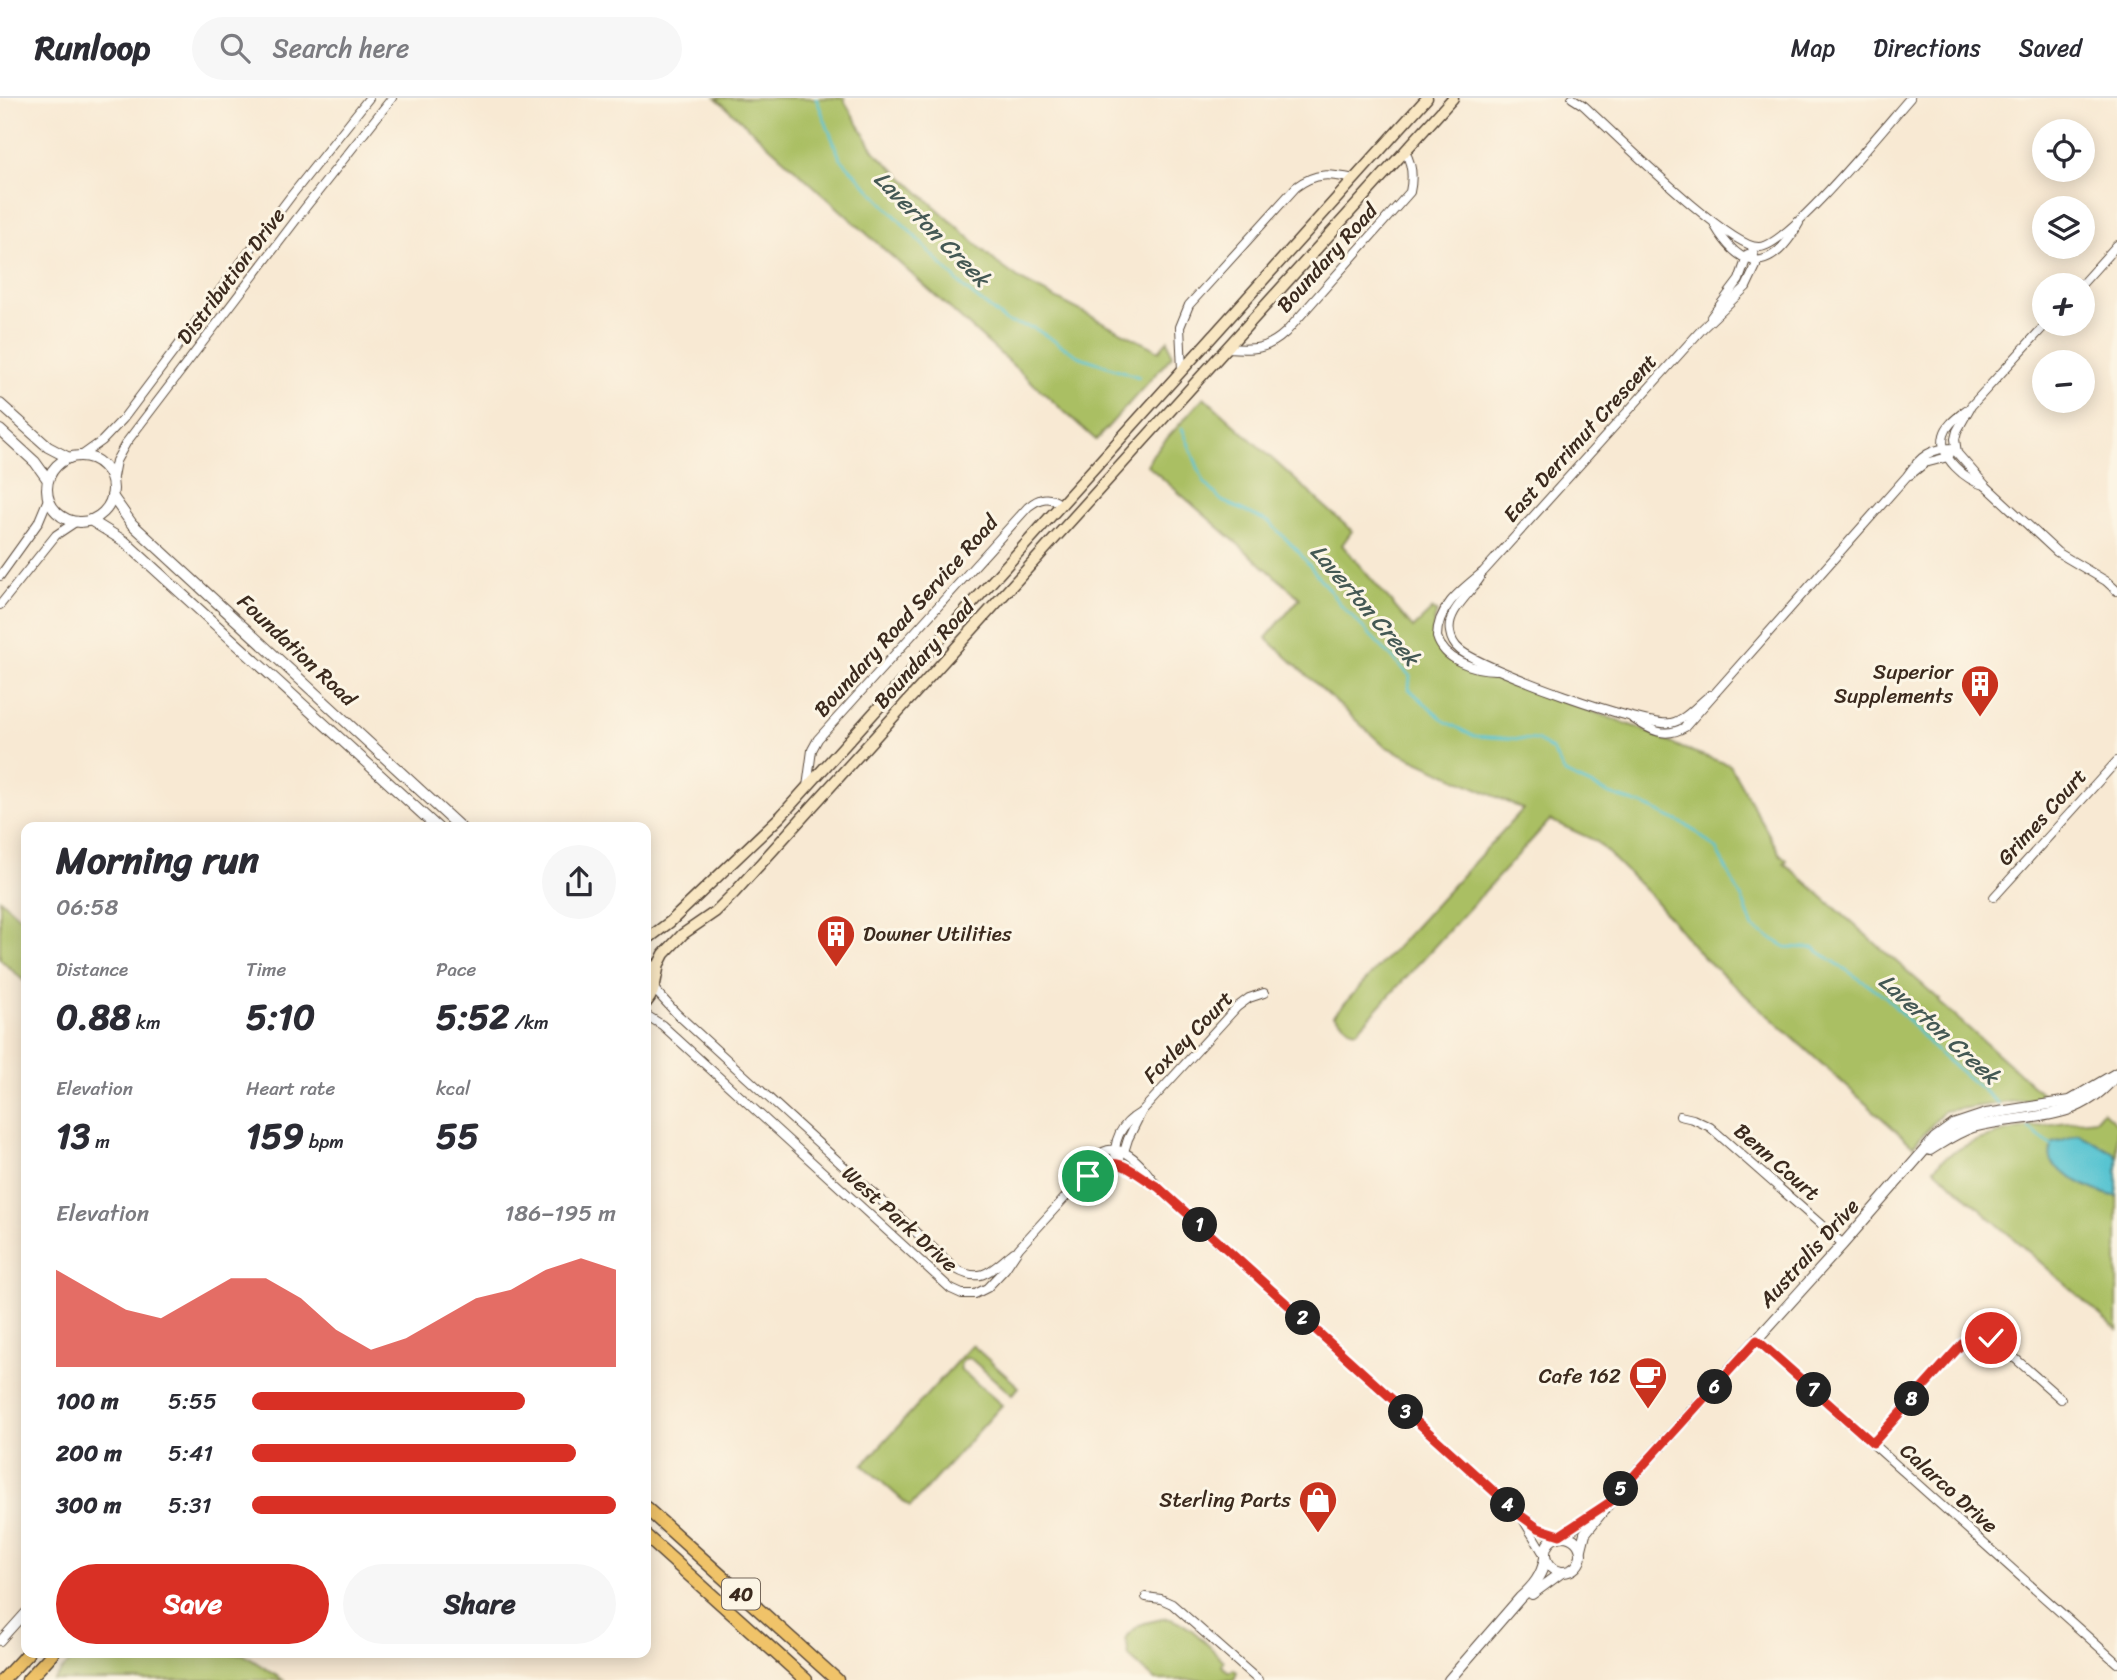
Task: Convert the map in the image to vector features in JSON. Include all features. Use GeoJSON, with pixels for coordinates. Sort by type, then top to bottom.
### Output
{"type":"FeatureCollection","features":[{"type":"Feature","properties":{"kind":"main road","name":"Boundary Road"},"geometry":{"type":"LineString","coordinates":[[651,936],[707,888],[781,816],[1427,98]]}},
{"type":"Feature","properties":{"kind":"main road","name":"Boundary Road"},"geometry":{"type":"LineString","coordinates":[[651,994],[664,954],[682,934],[715,912],[736,891],[1453,98]]}},
{"type":"Feature","properties":{"kind":"main road"},"geometry":{"type":"LineString","coordinates":[[1376,156],[1390,151],[1405,152]]}},
{"type":"Feature","properties":{"kind":"main road"},"geometry":{"type":"LineString","coordinates":[[1060,504],[1075,517]]}},
{"type":"Feature","properties":{"kind":"main road"},"geometry":{"type":"LineString","coordinates":[[651,967],[655,974],[655,987]]}},
{"type":"Feature","properties":{"kind":"main road","name":"40"},"geometry":{"type":"LineString","coordinates":[[651,1513],[837,1680]]}},
{"type":"Feature","properties":{"kind":"main road","name":"40"},"geometry":{"type":"LineString","coordinates":[[651,1540],[806,1680]]}},
{"type":"Feature","properties":{"kind":"main road"},"geometry":{"type":"LineString","coordinates":[[3,1680],[22,1658]]}},
{"type":"Feature","properties":{"kind":"main road"},"geometry":{"type":"LineString","coordinates":[[25,1658],[32,1676],[48,1658]]}},
{"type":"Feature","properties":{"kind":"street","name":"Distribution Drive"},"geometry":{"type":"LineString","coordinates":[[81,456],[102,441],[122,419],[369,98]]}},
{"type":"Feature","properties":{"kind":"street","name":"Distribution Drive"},"geometry":{"type":"LineString","coordinates":[[112,482],[116,461],[126,443],[392,98]]}},
{"type":"Feature","properties":{"kind":"street"},"geometry":{"type":"LineString","coordinates":[[1572,98],[1580,101],[1713,223],[1752,247],[1770,245],[1801,221]]}},
{"type":"Feature","properties":{"kind":"street"},"geometry":{"type":"LineString","coordinates":[[1713,223],[1723,238],[1745,258],[1764,261],[1779,252],[1801,221],[1910,98]]}},
{"type":"Feature","properties":{"kind":"street","name":"Boundary Road"},"geometry":{"type":"LineString","coordinates":[[1227,348],[1265,347],[1286,332],[1410,192],[1411,166],[1405,152]]}},
{"type":"Feature","properties":{"kind":"street","name":"Boundary Road"},"geometry":{"type":"LineString","coordinates":[[1182,370],[1180,327],[1189,305],[1296,187],[1318,175],[1328,174],[1354,180]]}},
{"type":"Feature","properties":{"kind":"street"},"geometry":{"type":"LineString","coordinates":[[291,196],[305,208]]}},
{"type":"Feature","properties":{"kind":"street"},"geometry":{"type":"LineString","coordinates":[[2092,273],[2117,245]]}},
{"type":"Feature","properties":{"kind":"street"},"geometry":{"type":"LineString","coordinates":[[1752,247],[1756,261]]}},
{"type":"Feature","properties":{"kind":"street","name":"East Derrimut Crescent"},"geometry":{"type":"LineString","coordinates":[[1703,328],[1739,279],[1745,258],[1752,247]]}},
{"type":"Feature","properties":{"kind":"street","name":"East Derrimut Crescent"},"geometry":{"type":"LineString","coordinates":[[1756,261],[1746,287],[1703,328],[1483,572],[1452,617],[1450,632],[1459,649],[1496,670],[1632,718],[1647,728],[1664,734],[1679,731],[1697,716],[1716,690],[1923,455],[1944,447]]}},
{"type":"Feature","properties":{"kind":"street"},"geometry":{"type":"LineString","coordinates":[[1986,486],[1974,482],[1948,457],[1944,436],[1947,428],[1971,406],[2035,336]]}},
{"type":"Feature","properties":{"kind":"street"},"geometry":{"type":"LineString","coordinates":[[0,404],[48,447],[69,458]]}},
{"type":"Feature","properties":{"kind":"street"},"geometry":{"type":"LineString","coordinates":[[1971,406],[1955,439],[1960,458],[1986,486],[2065,559],[2106,581],[2117,591]]}},
{"type":"Feature","properties":{"kind":"street"},"geometry":{"type":"LineString","coordinates":[[0,430],[35,462],[48,480]]}},
{"type":"Feature","properties":{"kind":"street"},"geometry":{"type":"LineString","coordinates":[[1944,447],[1956,448]]}},
{"type":"Feature","properties":{"kind":"street"},"geometry":{"type":"LineString","coordinates":[[1948,457],[1956,448]]}},
{"type":"Feature","properties":{"kind":"street"},"geometry":{"type":"LineString","coordinates":[[0,576],[38,523],[48,499],[48,480],[53,470],[69,458],[81,456],[92,458],[101,464],[112,482],[112,496],[108,506],[90,520],[77,522],[56,535],[0,605]]}},
{"type":"Feature","properties":{"kind":"street","name":"East Derrimut Crescent"},"geometry":{"type":"LineString","coordinates":[[1907,476],[1925,463],[1948,457]]}},
{"type":"Feature","properties":{"kind":"street","name":"Foundation Road"},"geometry":{"type":"LineString","coordinates":[[112,496],[132,524],[455,822]]}},
{"type":"Feature","properties":{"kind":"street","name":"Boundary Road Service Road"},"geometry":{"type":"LineString","coordinates":[[807,787],[811,750],[818,739],[1028,507],[1042,498],[1053,499],[1060,504]]}},
{"type":"Feature","properties":{"kind":"street"},"geometry":{"type":"LineString","coordinates":[[48,499],[59,514],[77,522]]}},
{"type":"Feature","properties":{"kind":"street","name":"Foundation Road"},"geometry":{"type":"LineString","coordinates":[[90,520],[124,541],[431,822]]}},
{"type":"Feature","properties":{"kind":"street","name":"East Derrimut Crescent"},"geometry":{"type":"LineString","coordinates":[[1483,572],[1448,605],[1439,621],[1437,637],[1441,647],[1456,660],[1471,666],[1496,670]]}},
{"type":"Feature","properties":{"kind":"street","name":"Grimes Court"},"geometry":{"type":"LineString","coordinates":[[1994,898],[2117,761]]}},
{"type":"Feature","properties":{"kind":"street","name":"West Park Drive"},"geometry":{"type":"LineString","coordinates":[[655,987],[676,1013],[956,1269],[977,1277],[993,1269],[1019,1248]]}},
{"type":"Feature","properties":{"kind":"street","name":"Foxley Court"},"geometry":{"type":"LineString","coordinates":[[1113,1149],[1122,1129],[1131,1118],[1142,1111],[1237,1007],[1249,998],[1264,993]]}},
{"type":"Feature","properties":{"kind":"street","name":"West Park Drive"},"geometry":{"type":"LineString","coordinates":[[651,1018],[662,1025],[951,1289],[962,1294],[975,1294],[994,1282],[1019,1248],[1071,1191],[1102,1164],[1116,1163]]}},
{"type":"Feature","properties":{"kind":"street","name":"Australis Drive"},"geometry":{"type":"LineString","coordinates":[[1581,1549],[1585,1533],[1610,1502],[1935,1138],[1953,1125],[1986,1114],[2069,1101],[2117,1073]]}},
{"type":"Feature","properties":{"kind":"street","name":"Foxley Court"},"geometry":{"type":"LineString","coordinates":[[1116,1163],[1124,1152],[1142,1111]]}},
{"type":"Feature","properties":{"kind":"street","name":"Benn Court"},"geometry":{"type":"LineString","coordinates":[[1680,1116],[1698,1120],[1710,1127],[1843,1244]]}},
{"type":"Feature","properties":{"kind":"street"},"geometry":{"type":"LineString","coordinates":[[797,1148],[814,1139]]}},
{"type":"Feature","properties":{"kind":"street"},"geometry":{"type":"LineString","coordinates":[[807,1157],[814,1139]]}},
{"type":"Feature","properties":{"kind":"street"},"geometry":{"type":"LineString","coordinates":[[1158,1187],[1116,1163],[1113,1149],[1124,1152],[1140,1166],[1158,1187],[1520,1515],[1538,1528],[1574,1539],[1581,1549],[1577,1565],[1550,1579],[1508,1614]]}},
{"type":"Feature","properties":{"kind":"street","name":"West Park Drive"},"geometry":{"type":"LineString","coordinates":[[1071,1191],[1074,1182],[1090,1162],[1103,1150],[1113,1149]]}},
{"type":"Feature","properties":{"kind":"street","name":"West Park Drive"},"geometry":{"type":"LineString","coordinates":[[975,1294],[977,1277]]}},
{"type":"Feature","properties":{"kind":"street"},"geometry":{"type":"LineString","coordinates":[[1873,1443],[1962,1344],[1976,1336],[1991,1338],[2061,1399]]}},
{"type":"Feature","properties":{"kind":"street","name":"Calarco Drive"},"geometry":{"type":"LineString","coordinates":[[1757,1340],[2117,1663]]}},
{"type":"Feature","properties":{"kind":"street","name":"Australis Drive"},"geometry":{"type":"LineString","coordinates":[[1562,1535],[1610,1502]]}},
{"type":"Feature","properties":{"kind":"street"},"geometry":{"type":"LineString","coordinates":[[1520,1515],[1550,1567],[1562,1572]]}},
{"type":"Feature","properties":{"kind":"street"},"geometry":{"type":"LineString","coordinates":[[1449,1680],[1536,1581],[1542,1572],[1547,1544],[1562,1535]]}},
{"type":"Feature","properties":{"kind":"street"},"geometry":{"type":"LineString","coordinates":[[1146,1598],[1161,1599],[1172,1604],[1258,1680]]}},
{"type":"Feature","properties":{"kind":"street"},"geometry":{"type":"LineString","coordinates":[[0,1641],[21,1618]]}},
{"type":"Feature","properties":{"kind":"green space"},"geometry":{"type":"Polygon","coordinates":[[[716,98],[845,98],[875,152],[997,263],[1022,281],[1159,351],[1168,340],[1172,356],[1096,440],[716,98]]]}},
{"type":"Feature","properties":{"kind":"green space"},"geometry":{"type":"Polygon","coordinates":[[[1204,397],[1352,531],[1342,545],[1413,628],[1433,609],[1437,612],[1433,625],[1434,637],[1438,649],[1446,659],[1644,730],[1682,748],[1730,765],[1780,854],[1787,860],[1784,863],[2046,1097],[1944,1111],[1913,1146],[1702,956],[1651,896],[1596,841],[1550,820],[1357,1031],[1352,1030],[1334,1015],[1523,809],[1384,746],[1266,638],[1300,598],[1147,465],[1153,454],[1204,397]]]}},
{"type":"Feature","properties":{"kind":"green space"},"geometry":{"type":"Polygon","coordinates":[[[0,899],[21,918],[21,978],[0,959],[0,899]]]}},
{"type":"Feature","properties":{"kind":"green space"},"geometry":{"type":"Polygon","coordinates":[[[2103,1111],[2117,1124],[2117,1330],[1934,1168],[1949,1155],[1987,1137],[2055,1123],[2096,1119],[2103,1111]]]}},
{"type":"Feature","properties":{"kind":"green space"},"geometry":{"type":"Polygon","coordinates":[[[972,1345],[1019,1387],[1012,1395],[970,1358],[964,1359],[960,1364],[961,1370],[1002,1405],[910,1507],[863,1465],[972,1345]]]}},
{"type":"Feature","properties":{"kind":"green space"},"geometry":{"type":"Polygon","coordinates":[[[1166,1618],[1183,1624],[1198,1635],[1224,1661],[1222,1666],[1229,1672],[1234,1669],[1237,1672],[1234,1680],[1155,1680],[1129,1657],[1126,1638],[1131,1632],[1144,1624],[1166,1618]]]}},
{"type":"Feature","properties":{"kind":"green space"},"geometry":{"type":"Polygon","coordinates":[[[73,1658],[249,1658],[283,1680],[53,1680],[73,1658]]]}},
{"type":"Feature","properties":{"kind":"water"},"geometry":{"type":"Polygon","coordinates":[[[2079,1134],[2114,1153],[2117,1159],[2117,1196],[2080,1183],[2054,1165],[2050,1155],[2053,1143],[2079,1134]]]}},
{"type":"Feature","properties":{"kind":"waterway","name":"Laverton Creek"},"geometry":{"type":"LineString","coordinates":[[816,98],[840,158],[965,289],[1007,322],[1034,328],[1078,356],[1139,377]]}},
{"type":"Feature","properties":{"kind":"waterway","name":"Laverton Creek"},"geometry":{"type":"LineString","coordinates":[[1182,428],[1204,482],[1222,501],[1269,522],[1298,551],[1341,605],[1410,676],[1409,689],[1446,722],[1474,736],[1537,740],[1552,750],[1565,773],[1690,827],[1716,849],[1744,903],[1753,928],[1786,947],[1814,948],[1886,997],[1934,1049],[1999,1104]]}},
{"type":"Feature","properties":{"kind":"waterway","name":"Laverton Creek"},"geometry":{"type":"LineString","coordinates":[[2028,1128],[2052,1146]]}},
{"type":"Feature","properties":{"kind":"place","name":"Superior Supplements"},"geometry":{"type":"Point","coordinates":[1980,718]}},
{"type":"Feature","properties":{"kind":"place","name":"Downer Utilities"},"geometry":{"type":"Point","coordinates":[836,968]}},
{"type":"Feature","properties":{"kind":"place","name":"Cafe 162"},"geometry":{"type":"Point","coordinates":[1648,1410]}},
{"type":"Feature","properties":{"kind":"place","name":"Sterling Parts"},"geometry":{"type":"Point","coordinates":[1318,1534]}},
{"type":"Feature","properties":{"kind":"route"},"geometry":{"type":"LineString","coordinates":[[1088,1176],[1102,1164],[1113,1162],[1129,1168],[1158,1187],[1520,1515],[1538,1528],[1560,1535],[1584,1522],[1610,1502],[1757,1340],[1873,1443],[1962,1344],[1976,1336],[1991,1338]]}}]}
